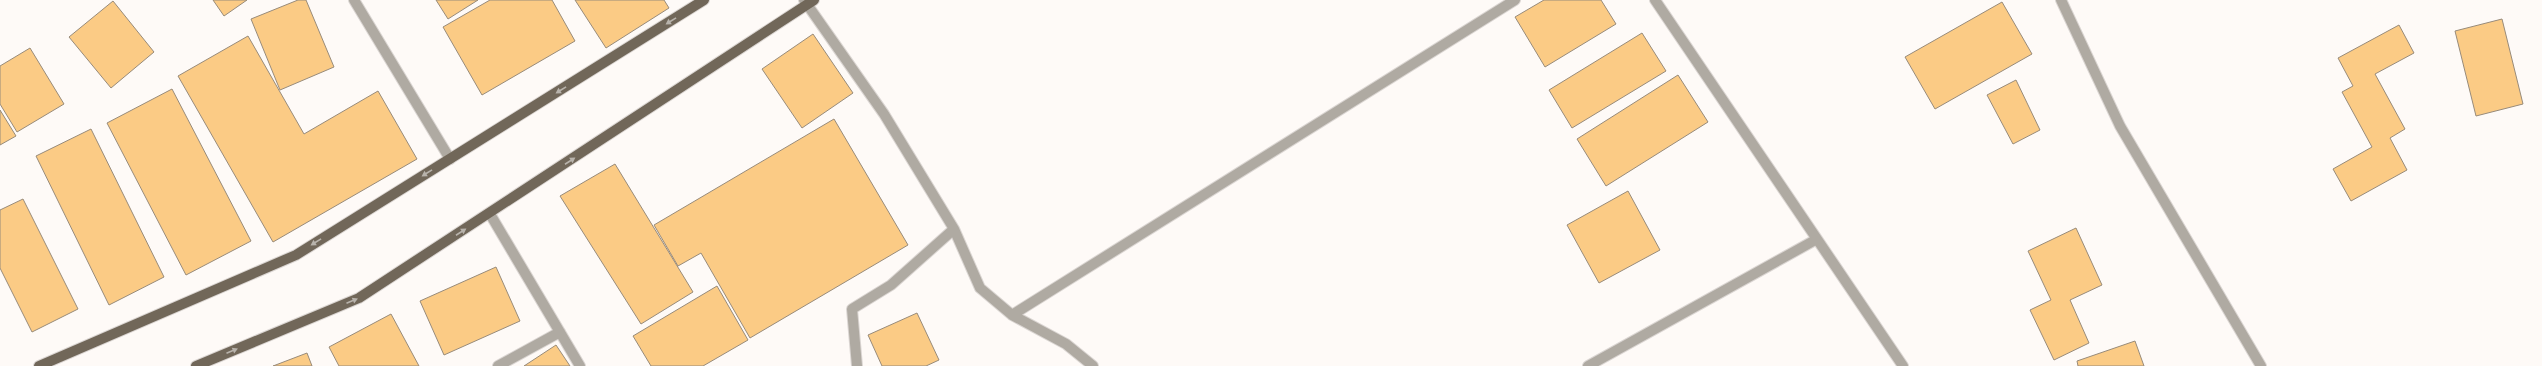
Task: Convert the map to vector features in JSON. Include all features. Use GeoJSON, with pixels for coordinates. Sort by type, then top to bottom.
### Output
{"type":"FeatureCollection","features":[{"type":"Feature","properties":{"kind":"main road"},"geometry":{"type":"LineString","coordinates":[[39,366],[296,255],[704,0]]}},
{"type":"Feature","properties":{"kind":"main road"},"geometry":{"type":"LineString","coordinates":[[196,366],[359,298],[490,214],[809,1]]}},
{"type":"Feature","properties":{"kind":"street"},"geometry":{"type":"LineString","coordinates":[[354,0],[450,159]]}},
{"type":"Feature","properties":{"kind":"street"},"geometry":{"type":"LineString","coordinates":[[1012,315],[1515,0]]}},
{"type":"Feature","properties":{"kind":"street"},"geometry":{"type":"LineString","coordinates":[[1655,0],[1903,366]]}},
{"type":"Feature","properties":{"kind":"street"},"geometry":{"type":"LineString","coordinates":[[2061,0],[2120,126],[2261,366]]}},
{"type":"Feature","properties":{"kind":"street"},"geometry":{"type":"LineString","coordinates":[[809,1],[884,114],[954,229],[980,288],[1012,315],[1066,344],[1093,366]]}},
{"type":"Feature","properties":{"kind":"street"},"geometry":{"type":"LineString","coordinates":[[490,214],[580,366]]}},
{"type":"Feature","properties":{"kind":"street"},"geometry":{"type":"LineString","coordinates":[[857,366],[852,309],[891,285],[954,229]]}},
{"type":"Feature","properties":{"kind":"street"},"geometry":{"type":"LineString","coordinates":[[1588,366],[1817,239]]}},
{"type":"Feature","properties":{"kind":"street"},"geometry":{"type":"LineString","coordinates":[[498,366],[560,332]]}},
{"type":"Feature","properties":{"kind":"building"},"geometry":{"type":"Polygon","coordinates":[[[213,0],[247,0],[224,16],[213,0]]]}},
{"type":"Feature","properties":{"kind":"building"},"geometry":{"type":"Polygon","coordinates":[[[298,0],[306,0],[334,67],[280,90],[251,19],[298,0]]]}},
{"type":"Feature","properties":{"kind":"building"},"geometry":{"type":"Polygon","coordinates":[[[436,0],[478,0],[448,19],[436,0]]]}},
{"type":"Feature","properties":{"kind":"building"},"geometry":{"type":"Polygon","coordinates":[[[490,0],[552,0],[575,41],[482,95],[443,27],[490,0]]]}},
{"type":"Feature","properties":{"kind":"building"},"geometry":{"type":"Polygon","coordinates":[[[575,0],[664,0],[669,8],[606,48],[575,0]]]}},
{"type":"Feature","properties":{"kind":"building"},"geometry":{"type":"Polygon","coordinates":[[[1544,0],[1601,0],[1616,24],[1545,67],[1515,17],[1544,0]]]}},
{"type":"Feature","properties":{"kind":"building"},"geometry":{"type":"Polygon","coordinates":[[[113,1],[154,52],[111,88],[69,37],[113,1]]]}},
{"type":"Feature","properties":{"kind":"building"},"geometry":{"type":"Polygon","coordinates":[[[2002,2],[2032,54],[1935,109],[1905,57],[2002,2]]]}},
{"type":"Feature","properties":{"kind":"building"},"geometry":{"type":"Polygon","coordinates":[[[2502,19],[2523,104],[2476,116],[2455,31],[2502,19]]]}},
{"type":"Feature","properties":{"kind":"building"},"geometry":{"type":"Polygon","coordinates":[[[2399,25],[2414,53],[2375,74],[2405,129],[2390,138],[2407,170],[2351,201],[2333,169],[2372,147],[2342,92],[2353,86],[2338,58],[2399,25]]]}},
{"type":"Feature","properties":{"kind":"building"},"geometry":{"type":"Polygon","coordinates":[[[1642,33],[1666,71],[1572,128],[1549,90],[1642,33]]]}},
{"type":"Feature","properties":{"kind":"building"},"geometry":{"type":"Polygon","coordinates":[[[813,34],[853,93],[802,128],[762,69],[813,34]]]}},
{"type":"Feature","properties":{"kind":"building"},"geometry":{"type":"Polygon","coordinates":[[[248,36],[304,134],[378,91],[417,159],[273,242],[178,76],[248,36]]]}},
{"type":"Feature","properties":{"kind":"building"},"geometry":{"type":"Polygon","coordinates":[[[30,48],[64,104],[17,132],[0,104],[0,66],[30,48]]]}},
{"type":"Feature","properties":{"kind":"building"},"geometry":{"type":"Polygon","coordinates":[[[1678,75],[1708,122],[1606,186],[1577,139],[1678,75]]]}},
{"type":"Feature","properties":{"kind":"building"},"geometry":{"type":"Polygon","coordinates":[[[2016,80],[2040,130],[2013,144],[1987,95],[2016,80]]]}},
{"type":"Feature","properties":{"kind":"building"},"geometry":{"type":"Polygon","coordinates":[[[172,89],[251,241],[186,275],[107,123],[172,89]]]}},
{"type":"Feature","properties":{"kind":"building"},"geometry":{"type":"Polygon","coordinates":[[[0,110],[16,136],[0,145],[0,110]]]}},
{"type":"Feature","properties":{"kind":"building"},"geometry":{"type":"Polygon","coordinates":[[[834,119],[908,245],[750,338],[701,253],[678,266],[654,225],[834,119]]]}},
{"type":"Feature","properties":{"kind":"building"},"geometry":{"type":"Polygon","coordinates":[[[91,129],[164,277],[109,305],[36,156],[91,129]]]}},
{"type":"Feature","properties":{"kind":"building"},"geometry":{"type":"Polygon","coordinates":[[[615,164],[693,292],[641,324],[560,196],[615,164]]]}},
{"type":"Feature","properties":{"kind":"building"},"geometry":{"type":"Polygon","coordinates":[[[1628,191],[1660,250],[1599,283],[1567,225],[1628,191]]]}},
{"type":"Feature","properties":{"kind":"building"},"geometry":{"type":"Polygon","coordinates":[[[23,199],[78,309],[32,332],[0,268],[0,210],[23,199]]]}},
{"type":"Feature","properties":{"kind":"building"},"geometry":{"type":"Polygon","coordinates":[[[2076,228],[2102,285],[2070,300],[2089,343],[2054,360],[2030,310],[2051,300],[2028,251],[2076,228]]]}},
{"type":"Feature","properties":{"kind":"building"},"geometry":{"type":"Polygon","coordinates":[[[496,267],[520,321],[444,355],[420,301],[496,267]]]}},
{"type":"Feature","properties":{"kind":"building"},"geometry":{"type":"Polygon","coordinates":[[[717,286],[748,340],[703,366],[651,366],[633,336],[717,286]]]}},
{"type":"Feature","properties":{"kind":"building"},"geometry":{"type":"Polygon","coordinates":[[[917,313],[939,360],[926,366],[882,366],[868,335],[917,313]]]}},
{"type":"Feature","properties":{"kind":"building"},"geometry":{"type":"Polygon","coordinates":[[[391,314],[419,366],[339,366],[329,347],[391,314]]]}},
{"type":"Feature","properties":{"kind":"building"},"geometry":{"type":"Polygon","coordinates":[[[2135,341],[2144,366],[2078,366],[2077,361],[2135,341]]]}},
{"type":"Feature","properties":{"kind":"building"},"geometry":{"type":"Polygon","coordinates":[[[556,345],[570,366],[524,366],[556,345]]]}},
{"type":"Feature","properties":{"kind":"building"},"geometry":{"type":"Polygon","coordinates":[[[307,353],[312,366],[273,366],[307,353]]]}}]}
